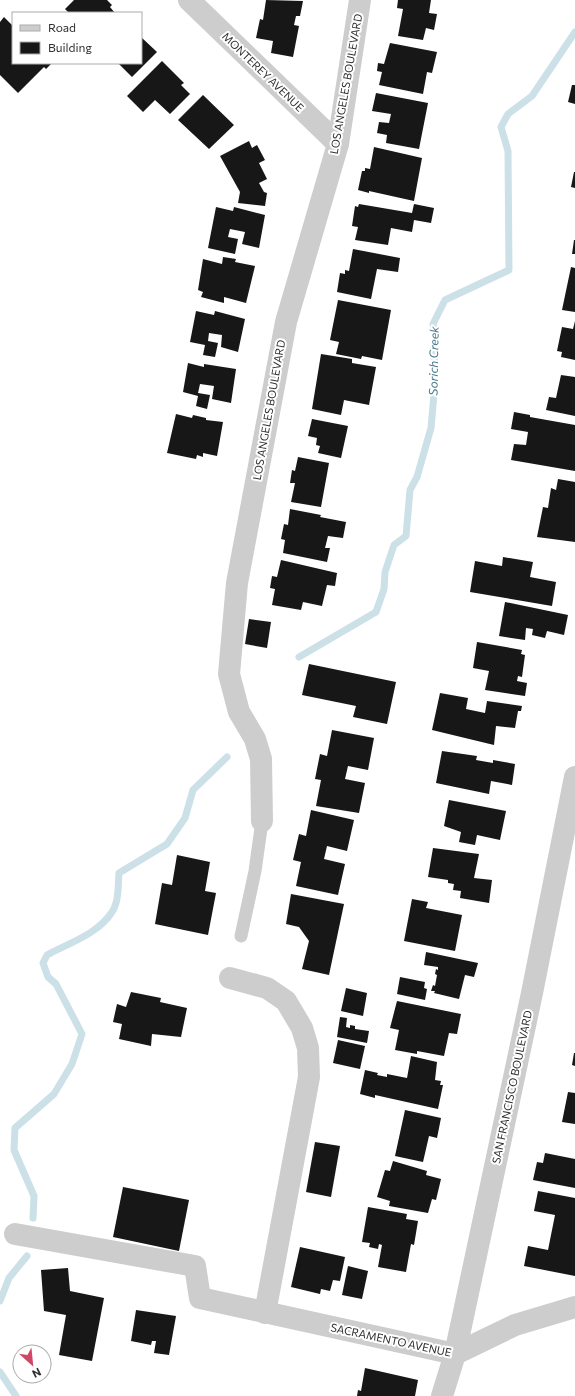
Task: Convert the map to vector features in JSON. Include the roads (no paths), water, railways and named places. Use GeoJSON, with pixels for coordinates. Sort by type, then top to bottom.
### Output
{"type":"FeatureCollection","features":[{"type":"Feature","properties":{"kind":"street","name":"MONTEREY AVENUE"},"geometry":{"type":"LineString","coordinates":[[189,0],[338,144]]}},
{"type":"Feature","properties":{"kind":"street","name":"LOS ANGELES BOULEVARD"},"geometry":{"type":"LineString","coordinates":[[262,821],[261,760],[255,739],[239,712],[229,674],[237,584],[286,322],[338,144],[360,0]]}},
{"type":"Feature","properties":{"kind":"street","name":"SAN FRANCISCO BOULEVARD"},"geometry":{"type":"LineString","coordinates":[[442,1396],[455,1354],[532,993],[575,777]]}},
{"type":"Feature","properties":{"kind":"street"},"geometry":{"type":"LineString","coordinates":[[230,978],[267,988],[286,1002],[302,1028],[308,1048],[309,1077],[265,1313]]}},
{"type":"Feature","properties":{"kind":"street","name":"SACRAMENTO AVENUE"},"geometry":{"type":"LineString","coordinates":[[15,1234],[195,1266],[200,1298],[455,1354],[515,1325],[575,1307]]}},
{"type":"Feature","properties":{"kind":"lane"},"geometry":{"type":"LineString","coordinates":[[241,936],[255,871],[262,821]]}},
{"type":"Feature","properties":{"kind":"waterway","name":"Sorich Creek"},"geometry":{"type":"LineString","coordinates":[[299,657],[376,612],[384,589],[385,572],[394,545],[406,536],[410,490],[417,477],[431,428],[434,394],[435,335],[433,324],[445,300],[509,270],[508,151],[501,127],[508,114],[532,96],[575,32]]}},
{"type":"Feature","properties":{"kind":"waterway","name":"Sorich Creek"},"geometry":{"type":"LineString","coordinates":[[33,1218],[34,1196],[14,1150],[15,1128],[54,1094],[72,1064],[82,1034],[56,984],[48,977],[43,963],[47,955],[91,932],[106,920],[116,903],[119,873],[167,844],[185,818],[193,790],[227,757]]}},
{"type":"Feature","properties":{"kind":"waterway","name":"Sorich Creek"},"geometry":{"type":"LineString","coordinates":[[0,1301],[9,1278],[27,1256]]}},
{"type":"Feature","properties":{"kind":"waterway"},"geometry":{"type":"LineString","coordinates":[[0,1372],[16,1396]]}}]}
